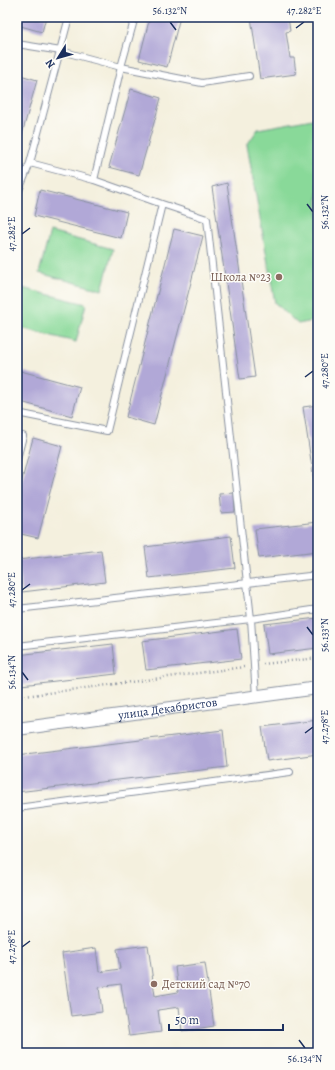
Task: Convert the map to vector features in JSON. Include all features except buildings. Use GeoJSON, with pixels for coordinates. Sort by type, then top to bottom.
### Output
{"type":"FeatureCollection","features":[{"type":"Feature","properties":{"kind":"street","name":"улица Декабристов"},"geometry":{"type":"LineString","coordinates":[[18,729],[318,688]]}},
{"type":"Feature","properties":{"kind":"lane"},"geometry":{"type":"LineString","coordinates":[[17,195],[30,163],[69,17]]}},
{"type":"Feature","properties":{"kind":"lane"},"geometry":{"type":"LineString","coordinates":[[94,180],[120,67],[135,17]]}},
{"type":"Feature","properties":{"kind":"lane"},"geometry":{"type":"LineString","coordinates":[[17,44],[60,51],[120,67],[202,83],[249,76]]}},
{"type":"Feature","properties":{"kind":"lane"},"geometry":{"type":"LineString","coordinates":[[30,163],[94,180],[207,219],[251,619],[256,697]]}},
{"type":"Feature","properties":{"kind":"lane"},"geometry":{"type":"LineString","coordinates":[[17,413],[107,432],[162,204]]}},
{"type":"Feature","properties":{"kind":"lane"},"geometry":{"type":"LineString","coordinates":[[17,459],[23,436]]}},
{"type":"Feature","properties":{"kind":"lane"},"geometry":{"type":"LineString","coordinates":[[17,609],[318,575]]}},
{"type":"Feature","properties":{"kind":"lane"},"geometry":{"type":"LineString","coordinates":[[17,646],[251,619],[318,609]]}},
{"type":"Feature","properties":{"kind":"lane"},"geometry":{"type":"LineString","coordinates":[[17,714],[18,729]]}},
{"type":"Feature","properties":{"kind":"lane"},"geometry":{"type":"LineString","coordinates":[[17,808],[290,772]]}},
{"type":"Feature","properties":{"kind":"path"},"geometry":{"type":"LineString","coordinates":[[17,697],[318,658]]}},
{"type":"Feature","properties":{"kind":"green space"},"geometry":{"type":"Polygon","coordinates":[[[318,118],[318,320],[298,324],[275,303],[247,145],[258,129],[318,118]]]}},
{"type":"Feature","properties":{"kind":"green space"},"geometry":{"type":"Polygon","coordinates":[[[50,232],[113,249],[102,290],[39,273],[50,232]]]}},
{"type":"Feature","properties":{"kind":"green space"},"geometry":{"type":"Polygon","coordinates":[[[22,288],[86,304],[76,342],[17,327],[17,308],[22,288]]]}},
{"type":"Feature","properties":{"kind":"place","name":"Школа №23"},"geometry":{"type":"Point","coordinates":[279,277]}},
{"type":"Feature","properties":{"kind":"place","name":"Детский сад №70"},"geometry":{"type":"Point","coordinates":[154,984]}}]}
